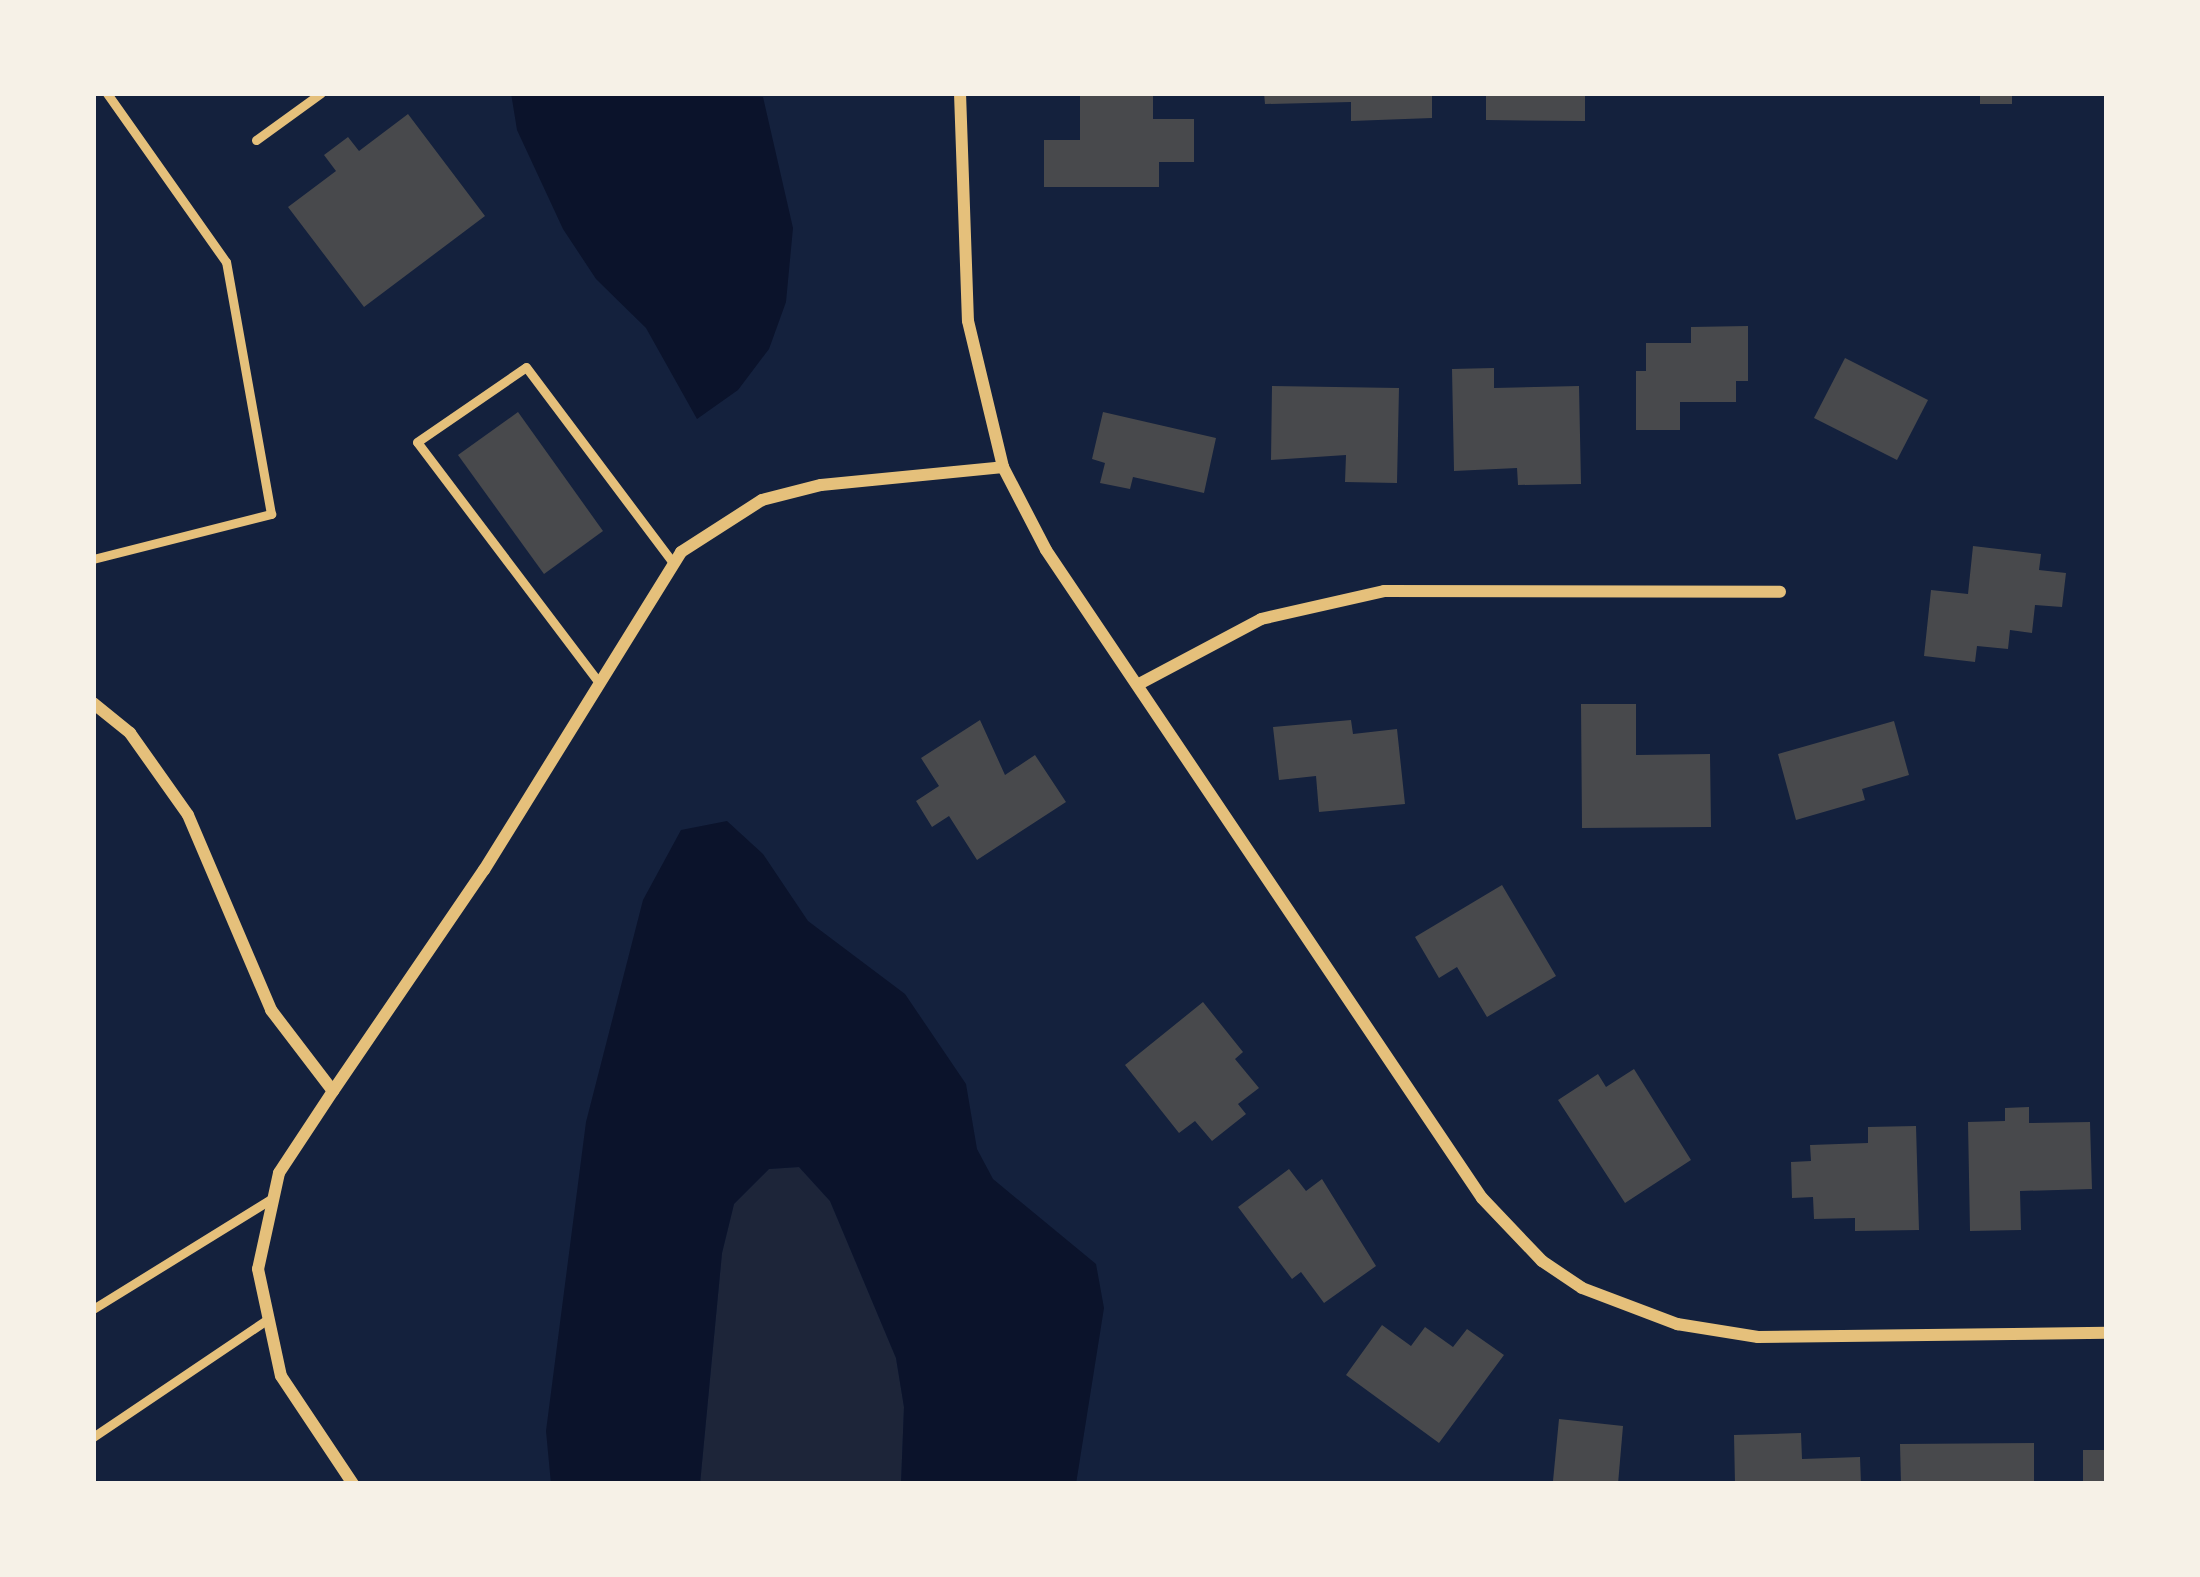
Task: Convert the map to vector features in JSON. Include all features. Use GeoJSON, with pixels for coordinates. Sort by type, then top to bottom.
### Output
{"type":"FeatureCollection","features":[{"type":"Feature","properties":{"kind":"street"},"geometry":{"type":"LineString","coordinates":[[960,93],[968,321],[1004,467],[1046,550],[1482,1198],[1542,1261],[1629,1311],[1758,1337],[2107,1334]]}},
{"type":"Feature","properties":{"kind":"street"},"geometry":{"type":"LineString","coordinates":[[353,1484],[281,1376],[265,1321],[258,1269],[279,1173],[484,870],[673,563],[713,524],[763,500],[821,484],[1004,467]]}},
{"type":"Feature","properties":{"kind":"street"},"geometry":{"type":"LineString","coordinates":[[1139,684],[1261,619],[1384,591],[1780,592]]}},
{"type":"Feature","properties":{"kind":"street"},"geometry":{"type":"LineString","coordinates":[[93,704],[160,770],[188,815],[271,1010],[333,1091]]}},
{"type":"Feature","properties":{"kind":"lane"},"geometry":{"type":"LineString","coordinates":[[93,559],[271,514],[226,262],[107,93]]}},
{"type":"Feature","properties":{"kind":"lane"},"geometry":{"type":"LineString","coordinates":[[256,140],[321,93]]}},
{"type":"Feature","properties":{"kind":"lane"},"geometry":{"type":"LineString","coordinates":[[597,680],[417,442],[526,367],[673,563]]}},
{"type":"Feature","properties":{"kind":"lane"},"geometry":{"type":"LineString","coordinates":[[93,1309],[271,1198]]}},
{"type":"Feature","properties":{"kind":"lane"},"geometry":{"type":"LineString","coordinates":[[93,1437],[265,1321]]}},
{"type":"Feature","properties":{"kind":"shaded area"},"geometry":{"type":"Polygon","coordinates":[[[511,93],[763,97],[793,228],[786,302],[769,349],[738,390],[697,419],[646,328],[596,279],[563,229],[517,130],[511,93]]]}},
{"type":"Feature","properties":{"kind":"shaded area"},"geometry":{"type":"Polygon","coordinates":[[[727,821],[763,854],[808,921],[905,994],[966,1084],[977,1149],[993,1179],[1096,1264],[1104,1308],[1076,1484],[901,1484],[904,1407],[896,1358],[830,1201],[799,1167],[769,1169],[734,1204],[722,1253],[700,1484],[551,1484],[546,1431],[586,1122],[643,900],[681,830],[727,821]]]}},
{"type":"Feature","properties":{"kind":"shaded area"},"geometry":{"type":"Polygon","coordinates":[[[799,1167],[830,1201],[896,1358],[904,1407],[901,1484],[700,1484],[722,1253],[734,1204],[769,1169],[799,1167]]]}},
{"type":"Feature","properties":{"kind":"building"},"geometry":{"type":"Polygon","coordinates":[[[1080,93],[1153,93],[1153,119],[1194,119],[1194,162],[1159,162],[1159,187],[1044,187],[1044,140],[1080,140],[1080,93]]]}},
{"type":"Feature","properties":{"kind":"building"},"geometry":{"type":"Polygon","coordinates":[[[1264,93],[1432,93],[1432,118],[1351,121],[1351,102],[1265,104],[1264,93]]]}},
{"type":"Feature","properties":{"kind":"building"},"geometry":{"type":"Polygon","coordinates":[[[1486,93],[1585,93],[1585,121],[1486,120],[1486,93]]]}},
{"type":"Feature","properties":{"kind":"building"},"geometry":{"type":"Polygon","coordinates":[[[1980,93],[2012,93],[2012,104],[1980,104],[1980,93]]]}},
{"type":"Feature","properties":{"kind":"building"},"geometry":{"type":"Polygon","coordinates":[[[408,114],[485,216],[364,307],[288,207],[336,171],[324,155],[348,137],[359,151],[408,114]]]}},
{"type":"Feature","properties":{"kind":"building"},"geometry":{"type":"Polygon","coordinates":[[[1748,326],[1748,381],[1736,381],[1736,402],[1680,402],[1680,430],[1636,430],[1636,371],[1646,371],[1646,343],[1691,343],[1691,327],[1748,326]]]}},
{"type":"Feature","properties":{"kind":"building"},"geometry":{"type":"Polygon","coordinates":[[[1845,358],[1928,400],[1897,460],[1814,418],[1845,358]]]}},
{"type":"Feature","properties":{"kind":"building"},"geometry":{"type":"Polygon","coordinates":[[[1494,368],[1494,388],[1579,386],[1581,484],[1518,485],[1517,468],[1454,471],[1452,369],[1494,368]]]}},
{"type":"Feature","properties":{"kind":"building"},"geometry":{"type":"Polygon","coordinates":[[[1272,386],[1399,388],[1397,483],[1345,482],[1346,455],[1271,460],[1272,386]]]}},
{"type":"Feature","properties":{"kind":"building"},"geometry":{"type":"Polygon","coordinates":[[[518,412],[603,531],[544,574],[458,455],[518,412]]]}},
{"type":"Feature","properties":{"kind":"building"},"geometry":{"type":"Polygon","coordinates":[[[1103,412],[1216,438],[1204,493],[1133,477],[1130,489],[1100,483],[1105,463],[1092,459],[1103,412]]]}},
{"type":"Feature","properties":{"kind":"building"},"geometry":{"type":"Polygon","coordinates":[[[1973,546],[2041,554],[2039,570],[2066,573],[2062,607],[2035,605],[2032,633],[2010,630],[2008,649],[1977,646],[1975,662],[1924,656],[1931,590],[1968,594],[1973,546]]]}},
{"type":"Feature","properties":{"kind":"building"},"geometry":{"type":"Polygon","coordinates":[[[1581,704],[1636,704],[1636,755],[1710,754],[1711,827],[1582,828],[1581,704]]]}},
{"type":"Feature","properties":{"kind":"building"},"geometry":{"type":"Polygon","coordinates":[[[980,720],[1005,775],[1035,755],[1066,802],[977,860],[949,816],[932,827],[916,801],[939,786],[921,758],[980,720]]]}},
{"type":"Feature","properties":{"kind":"building"},"geometry":{"type":"Polygon","coordinates":[[[1351,720],[1353,734],[1397,729],[1405,804],[1319,812],[1316,776],[1279,780],[1273,727],[1351,720]]]}},
{"type":"Feature","properties":{"kind":"building"},"geometry":{"type":"Polygon","coordinates":[[[1894,721],[1909,775],[1862,789],[1865,800],[1796,820],[1778,754],[1894,721]]]}},
{"type":"Feature","properties":{"kind":"building"},"geometry":{"type":"Polygon","coordinates":[[[1502,885],[1556,976],[1487,1017],[1457,967],[1439,978],[1415,937],[1502,885]]]}},
{"type":"Feature","properties":{"kind":"building"},"geometry":{"type":"Polygon","coordinates":[[[1203,1002],[1243,1052],[1235,1059],[1259,1088],[1238,1104],[1246,1114],[1212,1141],[1195,1121],[1179,1133],[1125,1065],[1203,1002]]]}},
{"type":"Feature","properties":{"kind":"building"},"geometry":{"type":"Polygon","coordinates":[[[1634,1069],[1691,1160],[1625,1203],[1558,1100],[1598,1074],[1606,1087],[1634,1069]]]}},
{"type":"Feature","properties":{"kind":"building"},"geometry":{"type":"Polygon","coordinates":[[[2029,1107],[2029,1123],[2090,1122],[2092,1189],[2020,1191],[2021,1230],[1970,1231],[1968,1122],[2005,1121],[2005,1108],[2029,1107]]]}},
{"type":"Feature","properties":{"kind":"building"},"geometry":{"type":"Polygon","coordinates":[[[1916,1126],[1919,1230],[1855,1231],[1855,1218],[1814,1219],[1813,1197],[1792,1198],[1791,1162],[1811,1161],[1810,1145],[1868,1143],[1868,1127],[1916,1126]]]}},
{"type":"Feature","properties":{"kind":"building"},"geometry":{"type":"Polygon","coordinates":[[[1289,1169],[1306,1191],[1322,1179],[1376,1266],[1324,1303],[1301,1272],[1292,1279],[1238,1207],[1289,1169]]]}},
{"type":"Feature","properties":{"kind":"building"},"geometry":{"type":"Polygon","coordinates":[[[1382,1325],[1411,1346],[1425,1327],[1453,1347],[1467,1329],[1504,1355],[1439,1443],[1346,1375],[1382,1325]]]}},
{"type":"Feature","properties":{"kind":"building"},"geometry":{"type":"Polygon","coordinates":[[[1559,1419],[1623,1426],[1618,1484],[1553,1481],[1559,1419]]]}},
{"type":"Feature","properties":{"kind":"building"},"geometry":{"type":"Polygon","coordinates":[[[1801,1433],[1802,1459],[1860,1457],[1861,1484],[1735,1484],[1734,1435],[1801,1433]]]}},
{"type":"Feature","properties":{"kind":"building"},"geometry":{"type":"Polygon","coordinates":[[[2034,1443],[2034,1484],[1901,1484],[1900,1444],[2034,1443]]]}},
{"type":"Feature","properties":{"kind":"building"},"geometry":{"type":"Polygon","coordinates":[[[2083,1450],[2107,1450],[2107,1484],[2083,1484],[2083,1450]]]}}]}
